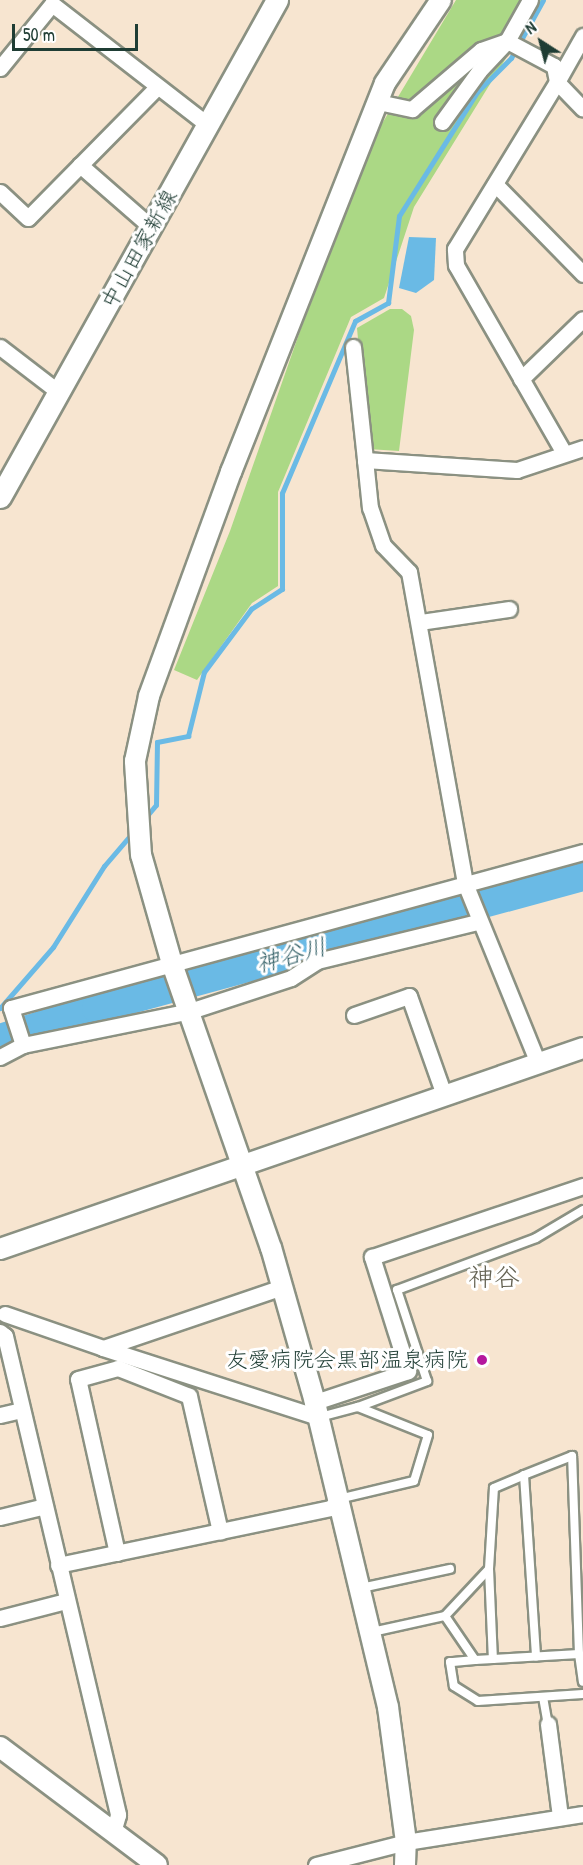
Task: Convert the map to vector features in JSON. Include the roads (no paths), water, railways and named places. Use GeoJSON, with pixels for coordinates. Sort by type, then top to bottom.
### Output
{"type":"FeatureCollection","features":[{"type":"Feature","properties":{"kind":"main road","name":"中山田家新線"},"geometry":{"type":"LineString","coordinates":[[0,496],[60,393],[277,0]]}},
{"type":"Feature","properties":{"kind":"street"},"geometry":{"type":"LineString","coordinates":[[405,1865],[406,1842],[388,1707],[338,1499],[282,1287],[244,1164],[174,967],[141,855],[135,761],[149,696],[231,472],[385,83],[441,0]]}},
{"type":"Feature","properties":{"kind":"street"},"geometry":{"type":"LineString","coordinates":[[442,122],[479,70],[507,41],[530,0]]}},
{"type":"Feature","properties":{"kind":"street"},"geometry":{"type":"LineString","coordinates":[[0,68],[52,4],[208,125]]}},
{"type":"Feature","properties":{"kind":"street"},"geometry":{"type":"LineString","coordinates":[[564,453],[456,266],[455,249],[583,36]]}},
{"type":"Feature","properties":{"kind":"street"},"geometry":{"type":"LineString","coordinates":[[378,102],[412,109],[481,50],[507,41],[554,66],[557,82],[583,109]]}},
{"type":"Feature","properties":{"kind":"street"},"geometry":{"type":"LineString","coordinates":[[0,192],[28,218],[157,87]]}},
{"type":"Feature","properties":{"kind":"street"},"geometry":{"type":"LineString","coordinates":[[80,165],[152,227]]}},
{"type":"Feature","properties":{"kind":"street"},"geometry":{"type":"LineString","coordinates":[[495,184],[583,274]]}},
{"type":"Feature","properties":{"kind":"street"},"geometry":{"type":"LineString","coordinates":[[521,379],[583,319]]}},
{"type":"Feature","properties":{"kind":"street"},"geometry":{"type":"LineString","coordinates":[[353,346],[370,508],[383,545],[409,572],[420,622],[465,883],[477,922],[538,1063]]}},
{"type":"Feature","properties":{"kind":"street"},"geometry":{"type":"LineString","coordinates":[[0,347],[60,393]]}},
{"type":"Feature","properties":{"kind":"street"},"geometry":{"type":"LineString","coordinates":[[365,460],[517,470],[583,448]]}},
{"type":"Feature","properties":{"kind":"street"},"geometry":{"type":"LineString","coordinates":[[420,622],[509,609]]}},
{"type":"Feature","properties":{"kind":"street"},"geometry":{"type":"LineString","coordinates":[[23,1046],[11,1008],[174,967],[465,883],[583,852]]}},
{"type":"Feature","properties":{"kind":"street"},"geometry":{"type":"LineString","coordinates":[[0,1057],[23,1046],[189,1008],[291,978],[316,961],[477,922]]}},
{"type":"Feature","properties":{"kind":"street"},"geometry":{"type":"LineString","coordinates":[[354,1015],[409,996],[444,1095]]}},
{"type":"Feature","properties":{"kind":"street"},"geometry":{"type":"LineString","coordinates":[[0,1249],[583,1048]]}},
{"type":"Feature","properties":{"kind":"street"},"geometry":{"type":"LineString","coordinates":[[2,1318],[316,1410],[408,1371],[372,1257],[583,1186]]}},
{"type":"Feature","properties":{"kind":"street"},"geometry":{"type":"LineString","coordinates":[[103,1347],[282,1287]]}},
{"type":"Feature","properties":{"kind":"street"},"geometry":{"type":"LineString","coordinates":[[0,1332],[5,1336],[118,1815],[113,1833]]}},
{"type":"Feature","properties":{"kind":"street"},"geometry":{"type":"LineString","coordinates":[[117,1553],[78,1379],[118,1368],[189,1396],[220,1531]]}},
{"type":"Feature","properties":{"kind":"street"},"geometry":{"type":"LineString","coordinates":[[0,1415],[21,1410]]}},
{"type":"Feature","properties":{"kind":"street"},"geometry":{"type":"LineString","coordinates":[[58,1565],[331,1508],[338,1499]]}},
{"type":"Feature","properties":{"kind":"street"},"geometry":{"type":"LineString","coordinates":[[0,1516],[45,1506]]}},
{"type":"Feature","properties":{"kind":"street"},"geometry":{"type":"LineString","coordinates":[[0,1618],[66,1600]]}},
{"type":"Feature","properties":{"kind":"street"},"geometry":{"type":"LineString","coordinates":[[548,1724],[560,1817]]}},
{"type":"Feature","properties":{"kind":"street"},"geometry":{"type":"LineString","coordinates":[[0,1747],[157,1865]]}},
{"type":"Feature","properties":{"kind":"street"},"geometry":{"type":"LineString","coordinates":[[316,1865],[406,1842],[583,1814]]}},
{"type":"Feature","properties":{"kind":"lane"},"geometry":{"type":"LineString","coordinates":[[316,1410],[358,1407],[427,1381],[397,1290],[536,1238],[583,1210]]}},
{"type":"Feature","properties":{"kind":"lane"},"geometry":{"type":"LineString","coordinates":[[338,1499],[414,1481],[428,1435],[358,1407]]}},
{"type":"Feature","properties":{"kind":"lane"},"geometry":{"type":"LineString","coordinates":[[493,1659],[489,1569],[494,1488],[572,1456],[579,1654],[583,1682]]}},
{"type":"Feature","properties":{"kind":"lane"},"geometry":{"type":"LineString","coordinates":[[524,1475],[536,1657]]}},
{"type":"Feature","properties":{"kind":"lane"},"geometry":{"type":"LineString","coordinates":[[360,1589],[450,1569]]}},
{"type":"Feature","properties":{"kind":"lane"},"geometry":{"type":"LineString","coordinates":[[370,1632],[445,1616],[489,1569]]}},
{"type":"Feature","properties":{"kind":"lane"},"geometry":{"type":"LineString","coordinates":[[445,1616],[475,1660]]}},
{"type":"Feature","properties":{"kind":"lane"},"geometry":{"type":"LineString","coordinates":[[579,1654],[450,1662],[454,1686],[478,1701],[583,1694]]}},
{"type":"Feature","properties":{"kind":"lane"},"geometry":{"type":"LineString","coordinates":[[543,1697],[548,1724]]}},
{"type":"Feature","properties":{"kind":"water"},"geometry":{"type":"Polygon","coordinates":[[[409,237],[436,238],[434,280],[416,293],[399,288],[409,237]]]}},
{"type":"Feature","properties":{"kind":"waterway"},"geometry":{"type":"LineString","coordinates":[[145,818],[156,805],[157,742],[188,736],[204,672],[251,609],[282,589],[282,493],[355,321],[388,303],[399,216],[477,92],[511,58],[543,0]]}},
{"type":"Feature","properties":{"kind":"waterway"},"geometry":{"type":"LineString","coordinates":[[0,1008],[53,947],[104,866],[133,832]]}},
{"type":"Feature","properties":{"kind":"waterway","name":"神谷川"},"geometry":{"type":"LineString","coordinates":[[0,1039],[97,1008],[583,876]]}},
{"type":"Feature","properties":{"kind":"place","name":"友愛病院会黒部温泉病院"},"geometry":{"type":"Point","coordinates":[482,1360]}},
{"type":"Feature","properties":{"kind":"district","name":"神谷"},"geometry":{"type":"Point","coordinates":[494,1277]}}]}
